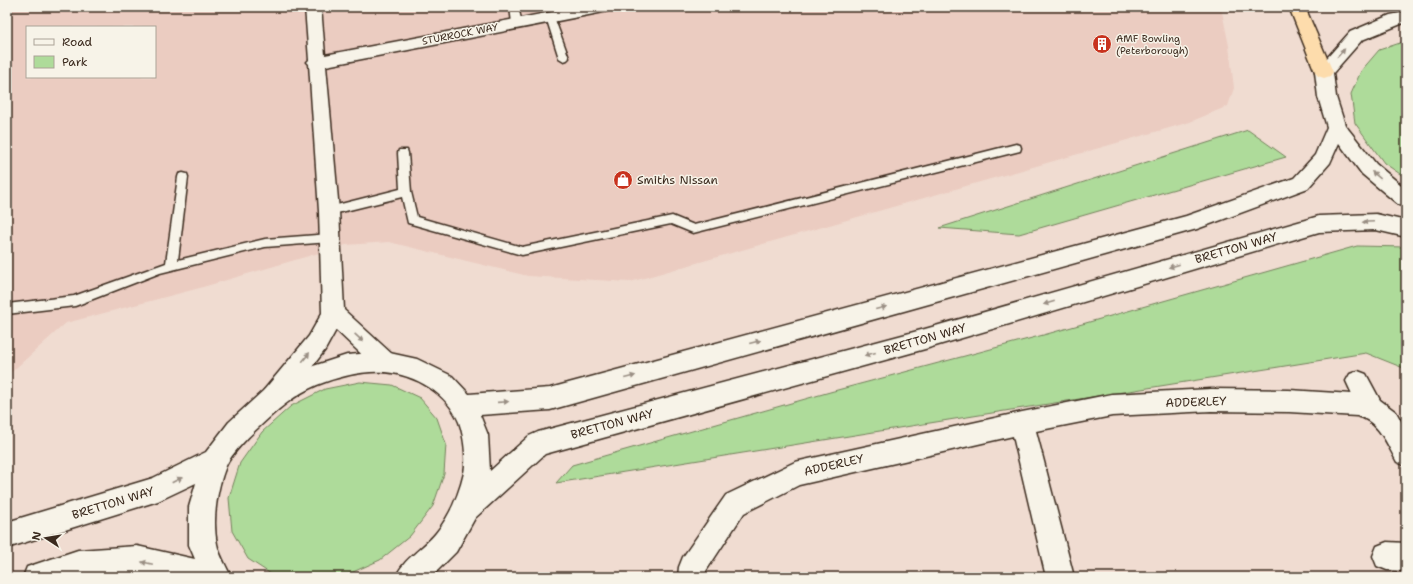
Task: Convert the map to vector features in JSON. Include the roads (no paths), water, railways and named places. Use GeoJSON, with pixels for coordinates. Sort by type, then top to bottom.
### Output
{"type":"FeatureCollection","features":[{"type":"Feature","properties":{"kind":"highway"},"geometry":{"type":"LineString","coordinates":[[1297,7],[1324,72]]}},
{"type":"Feature","properties":{"kind":"street"},"geometry":{"type":"LineString","coordinates":[[217,577],[203,545],[202,507],[215,460],[238,430],[273,398],[317,343],[333,314],[329,211],[316,62],[313,7]]}},
{"type":"Feature","properties":{"kind":"street","name":"STURROCK WAY"},"geometry":{"type":"LineString","coordinates":[[316,62],[516,15],[550,17],[604,7]]}},
{"type":"Feature","properties":{"kind":"street"},"geometry":{"type":"LineString","coordinates":[[1406,17],[1396,18],[1356,36],[1324,72],[1327,97],[1336,127],[1369,169],[1406,200]]}},
{"type":"Feature","properties":{"kind":"street"},"geometry":{"type":"LineString","coordinates":[[464,405],[550,399],[1190,223],[1301,183],[1324,158],[1336,127]]}},
{"type":"Feature","properties":{"kind":"street","name":"BRETTON WAY"},"geometry":{"type":"LineString","coordinates":[[466,509],[538,444],[925,339],[1318,224],[1376,222],[1406,229]]}},
{"type":"Feature","properties":{"kind":"street"},"geometry":{"type":"LineString","coordinates":[[333,314],[385,362]]}},
{"type":"Feature","properties":{"kind":"street"},"geometry":{"type":"LineString","coordinates":[[273,398],[309,377],[347,365],[385,362],[417,368],[444,383],[464,405],[476,435],[477,471],[466,509],[446,542],[414,575]]}},
{"type":"Feature","properties":{"kind":"street","name":"ADDERLEY"},"geometry":{"type":"LineString","coordinates":[[1358,381],[1371,408]]}},
{"type":"Feature","properties":{"kind":"street","name":"ADDERLEY"},"geometry":{"type":"LineString","coordinates":[[692,577],[693,567],[735,504],[795,474],[1022,423],[1112,405],[1211,400],[1357,405],[1371,408],[1387,420],[1406,454]]}},
{"type":"Feature","properties":{"kind":"street"},"geometry":{"type":"LineString","coordinates":[[1022,423],[1060,577]]}},
{"type":"Feature","properties":{"kind":"street","name":"BRETTON WAY"},"geometry":{"type":"LineString","coordinates":[[7,535],[158,489],[215,460]]}},
{"type":"Feature","properties":{"kind":"street"},"geometry":{"type":"LineString","coordinates":[[37,577],[78,564],[137,560],[213,577]]}},
{"type":"Feature","properties":{"kind":"lane"},"geometry":{"type":"LineString","coordinates":[[550,17],[564,58]]}},
{"type":"Feature","properties":{"kind":"lane"},"geometry":{"type":"LineString","coordinates":[[403,153],[406,192],[412,220],[522,251],[672,220],[693,229],[1016,148]]}},
{"type":"Feature","properties":{"kind":"lane"},"geometry":{"type":"LineString","coordinates":[[171,266],[183,177]]}},
{"type":"Feature","properties":{"kind":"lane"},"geometry":{"type":"LineString","coordinates":[[329,211],[406,192]]}},
{"type":"Feature","properties":{"kind":"lane"},"geometry":{"type":"LineString","coordinates":[[7,309],[75,301],[158,269],[265,244],[330,238]]}},
{"type":"Feature","properties":{"kind":"place","name":"AMF Bowling (Peterborough)"},"geometry":{"type":"Point","coordinates":[1102,44]}},
{"type":"Feature","properties":{"kind":"place","name":"Smiths Nissan"},"geometry":{"type":"Point","coordinates":[623,180]}}]}
